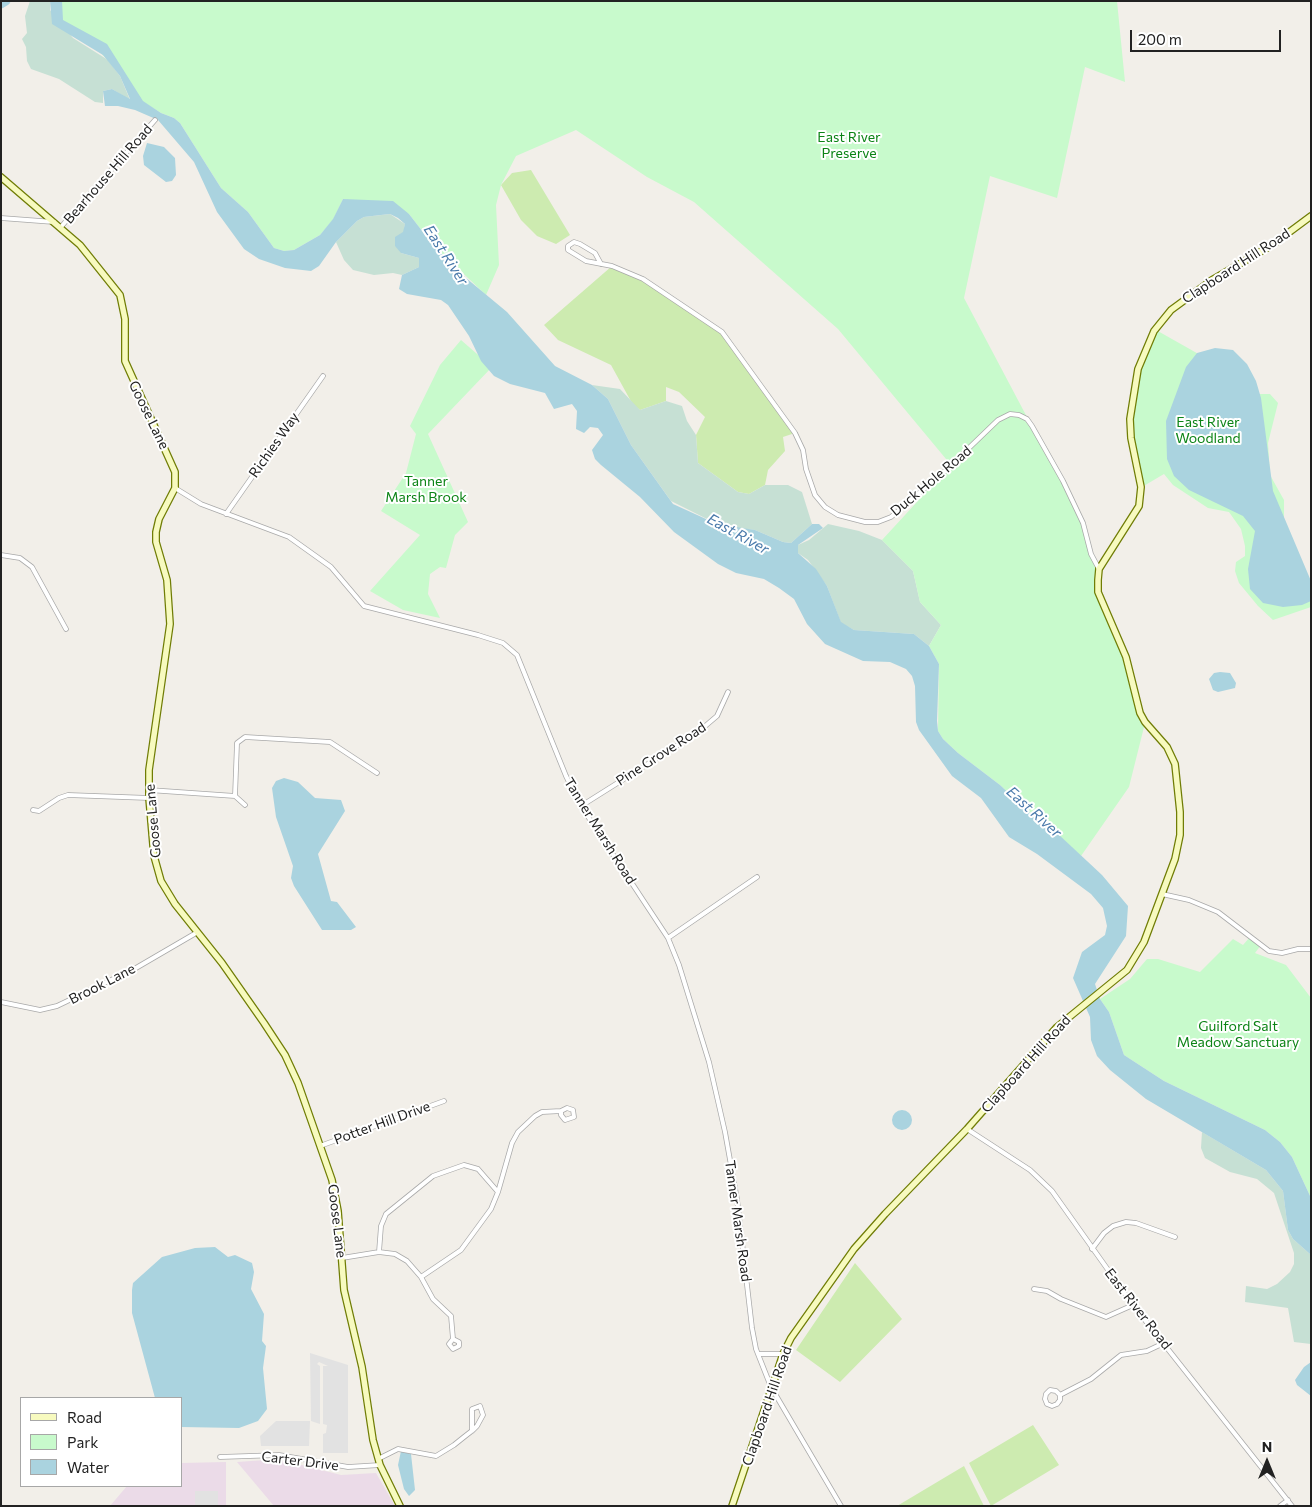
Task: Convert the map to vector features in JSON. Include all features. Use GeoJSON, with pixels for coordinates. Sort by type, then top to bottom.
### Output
{"type":"FeatureCollection","features":[{"type":"Feature","properties":{"kind":"street","name":"Bearhouse Hill Road"},"geometry":{"type":"LineString","coordinates":[[60,228],[155,120]]}},
{"type":"Feature","properties":{"kind":"street","name":"Goose Lane"},"geometry":{"type":"LineString","coordinates":[[1,177],[54,222],[91,257],[120,295],[125,319],[125,361],[175,472],[175,488],[159,519],[156,532],[156,542],[167,580],[170,624],[152,743],[149,798],[154,856],[161,881],[175,904],[196,934],[222,963],[285,1055],[298,1083],[335,1196],[344,1290],[379,1462],[400,1506]]}},
{"type":"Feature","properties":{"kind":"street","name":"Clapboard Hill Road"},"geometry":{"type":"LineString","coordinates":[[732,1506],[783,1354],[805,1318],[866,1234],[967,1129],[1046,1038],[1080,1007],[1127,970],[1144,942],[1175,859],[1180,835],[1180,812],[1175,764],[1167,747],[1145,722],[1140,713],[1126,657],[1098,592],[1099,569],[1139,506],[1142,487],[1131,438],[1131,412],[1138,369],[1154,331],[1166,315],[1183,300],[1272,245],[1311,216]]}},
{"type":"Feature","properties":{"kind":"street"},"geometry":{"type":"LineString","coordinates":[[1,218],[54,222]]}},
{"type":"Feature","properties":{"kind":"street","name":"Duck Hole Road"},"geometry":{"type":"LineString","coordinates":[[602,264],[595,253],[580,244],[574,242],[568,246],[568,250],[574,255],[602,264],[626,271],[643,279],[722,332],[795,432],[804,450],[806,469],[815,495],[825,506],[838,515],[865,522],[878,522],[891,516],[945,471],[998,420],[1010,414],[1019,415],[1027,419],[1032,426],[1063,480],[1084,526],[1091,554],[1099,569]]}},
{"type":"Feature","properties":{"kind":"street","name":"Richies Way"},"geometry":{"type":"LineString","coordinates":[[226,514],[323,376]]}},
{"type":"Feature","properties":{"kind":"street","name":"Tanner Marsh Road"},"geometry":{"type":"LineString","coordinates":[[175,488],[201,504],[289,537],[332,567],[364,606],[478,635],[502,643],[517,655],[552,747],[581,806],[668,938],[679,965],[709,1062],[725,1132],[737,1199],[752,1328],[758,1354],[771,1387],[841,1506]]}},
{"type":"Feature","properties":{"kind":"street"},"geometry":{"type":"LineString","coordinates":[[1,554],[20,558],[32,567],[66,630]]}},
{"type":"Feature","properties":{"kind":"street","name":"Pine Grove Road"},"geometry":{"type":"LineString","coordinates":[[581,806],[697,733],[717,716],[728,692]]}},
{"type":"Feature","properties":{"kind":"street"},"geometry":{"type":"LineString","coordinates":[[236,796],[237,743],[245,737],[330,742],[377,773]]}},
{"type":"Feature","properties":{"kind":"street"},"geometry":{"type":"LineString","coordinates":[[149,790],[236,796],[245,805]]}},
{"type":"Feature","properties":{"kind":"street"},"geometry":{"type":"LineString","coordinates":[[33,810],[39,811],[59,798],[68,795],[149,798]]}},
{"type":"Feature","properties":{"kind":"street"},"geometry":{"type":"LineString","coordinates":[[668,938],[757,877]]}},
{"type":"Feature","properties":{"kind":"street"},"geometry":{"type":"LineString","coordinates":[[1162,894],[1189,900],[1218,912],[1269,952],[1282,953],[1298,949],[1311,949]]}},
{"type":"Feature","properties":{"kind":"street","name":"Brook Lane"},"geometry":{"type":"LineString","coordinates":[[1,1002],[40,1010],[57,1006],[136,968],[196,934]]}},
{"type":"Feature","properties":{"kind":"street","name":"Potter Hill Drive"},"geometry":{"type":"LineString","coordinates":[[320,1146],[444,1101]]}},
{"type":"Feature","properties":{"kind":"street"},"geometry":{"type":"LineString","coordinates":[[421,1277],[461,1250],[486,1219],[498,1192],[512,1143],[518,1132],[534,1116],[542,1112],[561,1111]]}},
{"type":"Feature","properties":{"kind":"street","name":"East River Road"},"geometry":{"type":"LineString","coordinates":[[967,1129],[1041,1179],[1052,1191],[1133,1305],[1292,1506]]}},
{"type":"Feature","properties":{"kind":"street"},"geometry":{"type":"LineString","coordinates":[[379,1252],[381,1226],[386,1214],[433,1176],[464,1165],[472,1166],[487,1178],[498,1192]]}},
{"type":"Feature","properties":{"kind":"street"},"geometry":{"type":"LineString","coordinates":[[1092,1249],[1104,1233],[1113,1226],[1126,1222],[1136,1222],[1175,1237]]}},
{"type":"Feature","properties":{"kind":"street"},"geometry":{"type":"LineString","coordinates":[[342,1258],[379,1252],[395,1254],[407,1261],[421,1277],[433,1299],[443,1306],[451,1316],[453,1339]]}},
{"type":"Feature","properties":{"kind":"street"},"geometry":{"type":"LineString","coordinates":[[1034,1289],[1047,1291],[1060,1300],[1106,1317],[1133,1305]]}},
{"type":"Feature","properties":{"kind":"street"},"geometry":{"type":"LineString","coordinates":[[1060,1395],[1091,1379],[1121,1355],[1147,1351],[1164,1343]]}},
{"type":"Feature","properties":{"kind":"street"},"geometry":{"type":"LineString","coordinates":[[758,1354],[783,1354]]}},
{"type":"Feature","properties":{"kind":"street"},"geometry":{"type":"LineString","coordinates":[[1050,1390],[1056,1391],[1060,1395],[1060,1400],[1057,1404],[1052,1406],[1047,1404],[1046,1394],[1050,1390]]}},
{"type":"Feature","properties":{"kind":"street"},"geometry":{"type":"LineString","coordinates":[[480,1406],[483,1414],[472,1431],[472,1409],[480,1406]]}},
{"type":"Feature","properties":{"kind":"street","name":"Carter Drive"},"geometry":{"type":"LineString","coordinates":[[220,1456],[279,1455],[348,1467],[379,1462],[398,1449],[436,1456],[472,1431]]}},
{"type":"Feature","properties":{"kind":"street"},"geometry":{"type":"LineString","coordinates":[[1280,1506],[1288,1500]]}},
{"type":"Feature","properties":{"kind":"shaded area"},"geometry":{"type":"Polygon","coordinates":[[[310,1353],[348,1365],[348,1453],[323,1453],[323,1434],[326,1433],[327,1425],[323,1424],[323,1366],[328,1366],[319,1362],[317,1364],[320,1366],[320,1424],[311,1421],[310,1353]]]}},
{"type":"Feature","properties":{"kind":"shaded area"},"geometry":{"type":"Polygon","coordinates":[[[276,1421],[310,1421],[309,1446],[261,1446],[260,1436],[276,1421]]]}},
{"type":"Feature","properties":{"kind":"shaded area"},"geometry":{"type":"Polygon","coordinates":[[[265,1460],[290,1462],[341,1475],[376,1473],[395,1506],[274,1506],[237,1462],[265,1460]]]}},
{"type":"Feature","properties":{"kind":"shaded area"},"geometry":{"type":"Polygon","coordinates":[[[226,1462],[226,1506],[110,1506],[126,1487],[182,1487],[182,1463],[226,1462]]]}},
{"type":"Feature","properties":{"kind":"shaded area"},"geometry":{"type":"Polygon","coordinates":[[[195,1491],[218,1491],[218,1506],[195,1506],[195,1491]]]}},
{"type":"Feature","properties":{"kind":"green space"},"geometry":{"type":"Polygon","coordinates":[[[30,1],[50,1],[50,10],[73,38],[108,60],[120,76],[130,100],[112,89],[103,91],[103,103],[95,102],[59,79],[31,69],[27,61],[26,47],[22,39],[27,33],[25,16],[30,1]]]}},
{"type":"Feature","properties":{"kind":"green space","name":"East River Preserve"},"geometry":{"type":"Polygon","coordinates":[[[54,1],[1117,1],[1125,82],[1085,67],[1057,198],[990,176],[964,298],[1083,523],[1091,554],[1099,569],[1098,592],[1126,657],[1145,723],[1129,787],[1081,856],[1057,834],[1033,816],[1000,785],[958,753],[943,739],[938,731],[939,664],[929,646],[941,625],[920,602],[913,571],[882,540],[951,465],[838,329],[694,202],[647,177],[576,130],[516,156],[501,185],[496,205],[499,265],[486,295],[433,245],[409,214],[343,199],[333,220],[320,235],[294,250],[284,251],[274,248],[248,212],[221,188],[180,123],[143,102],[136,101],[124,77],[90,42],[60,22],[54,1]]]}},
{"type":"Feature","properties":{"kind":"green space"},"geometry":{"type":"Polygon","coordinates":[[[531,170],[570,235],[556,244],[537,236],[521,220],[501,185],[512,173],[531,170]]]}},
{"type":"Feature","properties":{"kind":"green space"},"geometry":{"type":"Polygon","coordinates":[[[390,214],[405,224],[401,253],[419,258],[419,267],[402,275],[393,273],[374,275],[353,270],[344,260],[336,242],[357,221],[364,217],[390,214]]]}},
{"type":"Feature","properties":{"kind":"green space"},"geometry":{"type":"Polygon","coordinates":[[[612,266],[643,279],[722,332],[795,433],[783,437],[785,451],[768,470],[765,485],[749,494],[738,492],[698,463],[696,435],[705,417],[679,392],[666,387],[666,401],[640,410],[633,405],[611,365],[558,340],[544,325],[612,266]]]}},
{"type":"Feature","properties":{"kind":"green space","name":"East River Woodland"},"geometry":{"type":"Polygon","coordinates":[[[1156,330],[1241,378],[1259,394],[1270,394],[1278,403],[1268,443],[1270,475],[1284,500],[1284,522],[1311,587],[1311,607],[1273,620],[1258,606],[1239,583],[1235,571],[1236,562],[1245,556],[1245,546],[1241,529],[1229,512],[1208,508],[1173,485],[1164,474],[1142,487],[1133,427],[1135,383],[1156,330]]]}},
{"type":"Feature","properties":{"kind":"green space","name":"Tanner Marsh Brook"},"geometry":{"type":"Polygon","coordinates":[[[461,340],[492,367],[428,434],[468,522],[455,535],[446,568],[440,567],[430,574],[428,594],[440,618],[403,610],[370,591],[420,535],[381,511],[406,473],[416,434],[410,426],[440,365],[461,340]]]}},
{"type":"Feature","properties":{"kind":"green space"},"geometry":{"type":"Polygon","coordinates":[[[592,385],[620,389],[640,410],[666,401],[682,406],[687,421],[696,435],[698,463],[738,492],[749,494],[765,485],[788,485],[802,492],[812,524],[791,543],[783,542],[755,530],[726,527],[715,523],[671,501],[631,445],[608,399],[592,385]]]}},
{"type":"Feature","properties":{"kind":"green space"},"geometry":{"type":"Polygon","coordinates":[[[828,524],[859,531],[882,540],[913,571],[920,602],[941,625],[929,646],[914,634],[854,630],[841,623],[827,586],[808,560],[798,553],[798,545],[809,540],[828,524]]]}},
{"type":"Feature","properties":{"kind":"green space","name":"Guilford Salt Meadow Sanctuary"},"geometry":{"type":"Polygon","coordinates":[[[1250,937],[1261,945],[1255,953],[1286,965],[1311,998],[1311,1198],[1292,1157],[1280,1142],[1265,1130],[1164,1081],[1124,1055],[1109,1012],[1100,999],[1130,979],[1147,959],[1158,959],[1200,972],[1233,939],[1243,945],[1250,937]]]}},
{"type":"Feature","properties":{"kind":"green space"},"geometry":{"type":"Polygon","coordinates":[[[1202,1132],[1266,1170],[1283,1191],[1288,1230],[1293,1239],[1311,1255],[1311,1344],[1294,1342],[1288,1308],[1245,1302],[1246,1286],[1267,1289],[1277,1284],[1290,1272],[1294,1264],[1294,1253],[1274,1193],[1257,1179],[1230,1172],[1205,1158],[1201,1148],[1202,1132]]]}},
{"type":"Feature","properties":{"kind":"green space"},"geometry":{"type":"Polygon","coordinates":[[[855,1263],[902,1319],[840,1382],[796,1350],[855,1263]]]}},
{"type":"Feature","properties":{"kind":"green space"},"geometry":{"type":"Polygon","coordinates":[[[1033,1425],[1059,1465],[991,1506],[969,1463],[1033,1425]]]}},
{"type":"Feature","properties":{"kind":"green space"},"geometry":{"type":"Polygon","coordinates":[[[964,1466],[984,1506],[897,1506],[964,1466]]]}},
{"type":"Feature","properties":{"kind":"water"},"geometry":{"type":"Polygon","coordinates":[[[50,1],[62,1],[63,20],[107,44],[143,101],[180,123],[221,188],[248,212],[274,248],[284,251],[294,250],[320,235],[333,219],[343,199],[393,201],[409,214],[433,245],[460,273],[507,312],[555,366],[592,385],[608,399],[631,445],[673,504],[717,524],[755,530],[783,542],[791,543],[812,524],[819,524],[823,528],[798,545],[798,553],[816,569],[827,586],[841,622],[854,630],[914,634],[929,646],[939,664],[937,721],[938,731],[943,739],[1000,785],[1033,816],[1057,833],[1102,875],[1128,906],[1126,936],[1095,984],[1100,999],[1109,1012],[1124,1055],[1164,1081],[1265,1130],[1280,1142],[1292,1157],[1311,1198],[1311,1255],[1293,1239],[1288,1230],[1283,1191],[1266,1170],[1146,1099],[1110,1070],[1097,1056],[1091,1040],[1090,1017],[1073,978],[1082,952],[1105,935],[1107,926],[1103,908],[1091,894],[1037,854],[1009,837],[981,798],[952,776],[919,730],[916,722],[915,686],[912,676],[906,669],[890,662],[863,661],[825,644],[807,624],[794,599],[764,579],[736,573],[718,564],[674,532],[640,497],[601,465],[595,459],[592,450],[603,435],[598,428],[590,427],[584,433],[576,429],[577,411],[572,404],[554,409],[545,393],[510,384],[494,376],[481,361],[469,336],[448,305],[441,300],[407,294],[399,289],[402,275],[419,267],[419,258],[401,253],[395,246],[395,237],[403,232],[405,224],[398,218],[390,214],[364,217],[357,221],[336,242],[319,266],[311,271],[285,268],[259,259],[244,249],[217,212],[194,162],[158,120],[135,110],[118,106],[105,106],[103,91],[112,89],[130,99],[120,76],[103,55],[52,24],[50,1]]]}},
{"type":"Feature","properties":{"kind":"water"},"geometry":{"type":"Polygon","coordinates":[[[147,143],[164,147],[175,158],[176,175],[172,181],[166,182],[144,165],[143,156],[147,143]]]}},
{"type":"Feature","properties":{"kind":"water","name":"East River Woodland"},"geometry":{"type":"Polygon","coordinates":[[[1215,348],[1233,350],[1247,364],[1256,381],[1261,398],[1273,491],[1311,581],[1311,601],[1302,605],[1283,607],[1263,603],[1250,589],[1248,569],[1255,531],[1243,516],[1189,490],[1174,476],[1167,459],[1166,421],[1186,367],[1197,353],[1215,348]]]}},
{"type":"Feature","properties":{"kind":"water"},"geometry":{"type":"Polygon","coordinates":[[[1214,673],[1230,673],[1236,683],[1235,688],[1218,692],[1213,690],[1209,679],[1214,673]]]}},
{"type":"Feature","properties":{"kind":"water"},"geometry":{"type":"Polygon","coordinates":[[[284,778],[298,782],[315,798],[341,800],[345,811],[318,854],[331,901],[337,902],[356,927],[351,930],[322,930],[294,886],[291,878],[293,866],[276,817],[272,788],[276,781],[284,778]]]}},
{"type":"Feature","properties":{"kind":"water"},"geometry":{"type":"Polygon","coordinates":[[[902,1110],[909,1113],[912,1120],[909,1127],[902,1130],[895,1127],[892,1120],[895,1113],[902,1110]]]}},
{"type":"Feature","properties":{"kind":"water"},"geometry":{"type":"Polygon","coordinates":[[[215,1247],[228,1257],[235,1255],[252,1263],[254,1272],[251,1289],[264,1314],[262,1341],[266,1346],[263,1368],[267,1409],[258,1421],[239,1428],[182,1427],[182,1397],[155,1397],[132,1313],[133,1283],[162,1257],[195,1248],[215,1247]]]}},
{"type":"Feature","properties":{"kind":"water"},"geometry":{"type":"Polygon","coordinates":[[[1311,1362],[1311,1396],[1297,1385],[1295,1380],[1304,1367],[1311,1362]]]}},
{"type":"Feature","properties":{"kind":"water"},"geometry":{"type":"Polygon","coordinates":[[[401,1451],[411,1454],[415,1490],[409,1496],[404,1489],[398,1465],[401,1451]]]}},
{"type":"Feature","properties":{"kind":"waterway","name":"East River"},"geometry":{"type":"LineString","coordinates":[[1,4],[6,1]]}}]}
